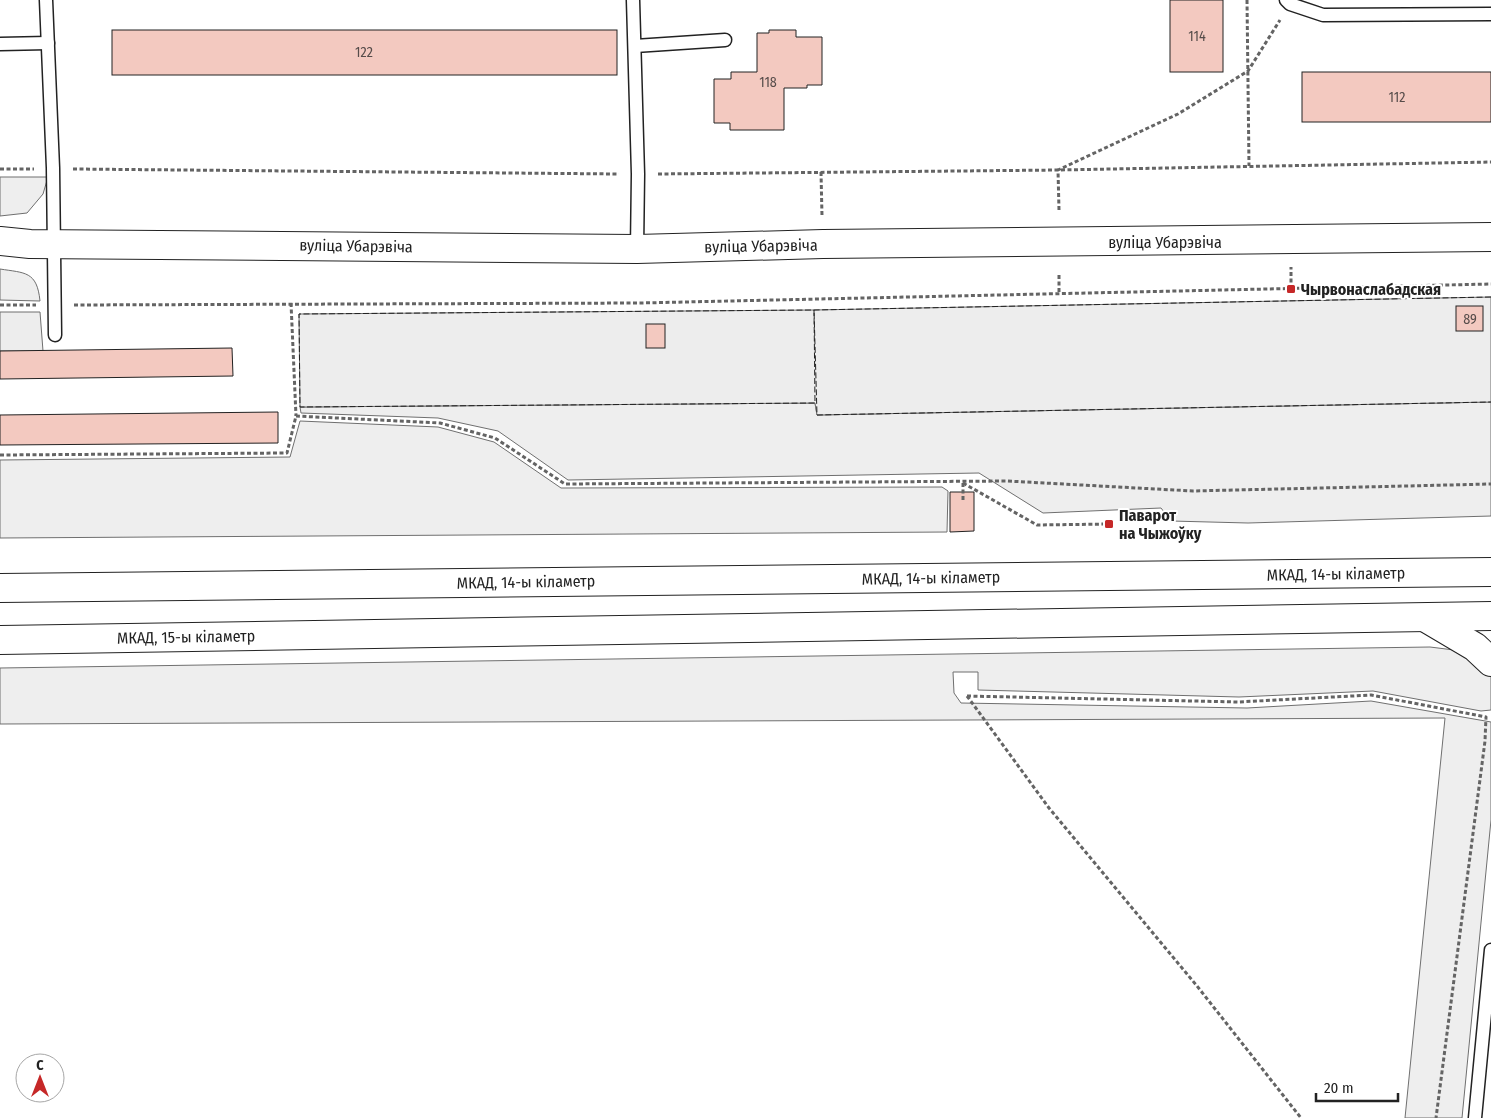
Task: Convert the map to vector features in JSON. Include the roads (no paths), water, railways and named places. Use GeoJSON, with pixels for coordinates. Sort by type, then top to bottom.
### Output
{"type":"FeatureCollection","features":[{"type":"Feature","properties":{"kind":"main road","name":"вуліца Убарэвіча"},"geometry":{"type":"LineString","coordinates":[[0,241],[42,244],[636,249],[823,244],[1291,241],[1491,237]]}},
{"type":"Feature","properties":{"kind":"main road","name":"вуліца Убарэвіча"},"geometry":{"type":"LineString","coordinates":[[0,248],[42,244]]}},
{"type":"Feature","properties":{"kind":"main road","name":"МКАД, 14-ы кіламетр"},"geometry":{"type":"LineString","coordinates":[[0,588],[1491,572]]}},
{"type":"Feature","properties":{"kind":"main road"},"geometry":{"type":"LineString","coordinates":[[1426,618],[1491,616]]}},
{"type":"Feature","properties":{"kind":"main road"},"geometry":{"type":"LineString","coordinates":[[1426,618],[1475,647],[1491,662]]}},
{"type":"Feature","properties":{"kind":"main road","name":"МКАД, 15-ы кіламетр"},"geometry":{"type":"LineString","coordinates":[[0,640],[1426,618]]}},
{"type":"Feature","properties":{"kind":"lane"},"geometry":{"type":"LineString","coordinates":[[46,0],[53,168],[42,244],[55,305],[55,335]]}},
{"type":"Feature","properties":{"kind":"lane"},"geometry":{"type":"LineString","coordinates":[[633,0],[638,174],[636,249]]}},
{"type":"Feature","properties":{"kind":"lane"},"geometry":{"type":"LineString","coordinates":[[1288,2],[1323,15],[1491,14]]}},
{"type":"Feature","properties":{"kind":"lane"},"geometry":{"type":"LineString","coordinates":[[635,46],[725,40]]}},
{"type":"Feature","properties":{"kind":"lane"},"geometry":{"type":"LineString","coordinates":[[0,44],[48,44]]}},
{"type":"Feature","properties":{"kind":"lane"},"geometry":{"type":"LineString","coordinates":[[1475,1118],[1491,950]]}},
{"type":"Feature","properties":{"kind":"place","name":"Чырвонаслабадская"},"geometry":{"type":"Point","coordinates":[1291,289]}},
{"type":"Feature","properties":{"kind":"place","name":"Паварот на Чыжоўку"},"geometry":{"type":"Point","coordinates":[1109,524]}}]}
